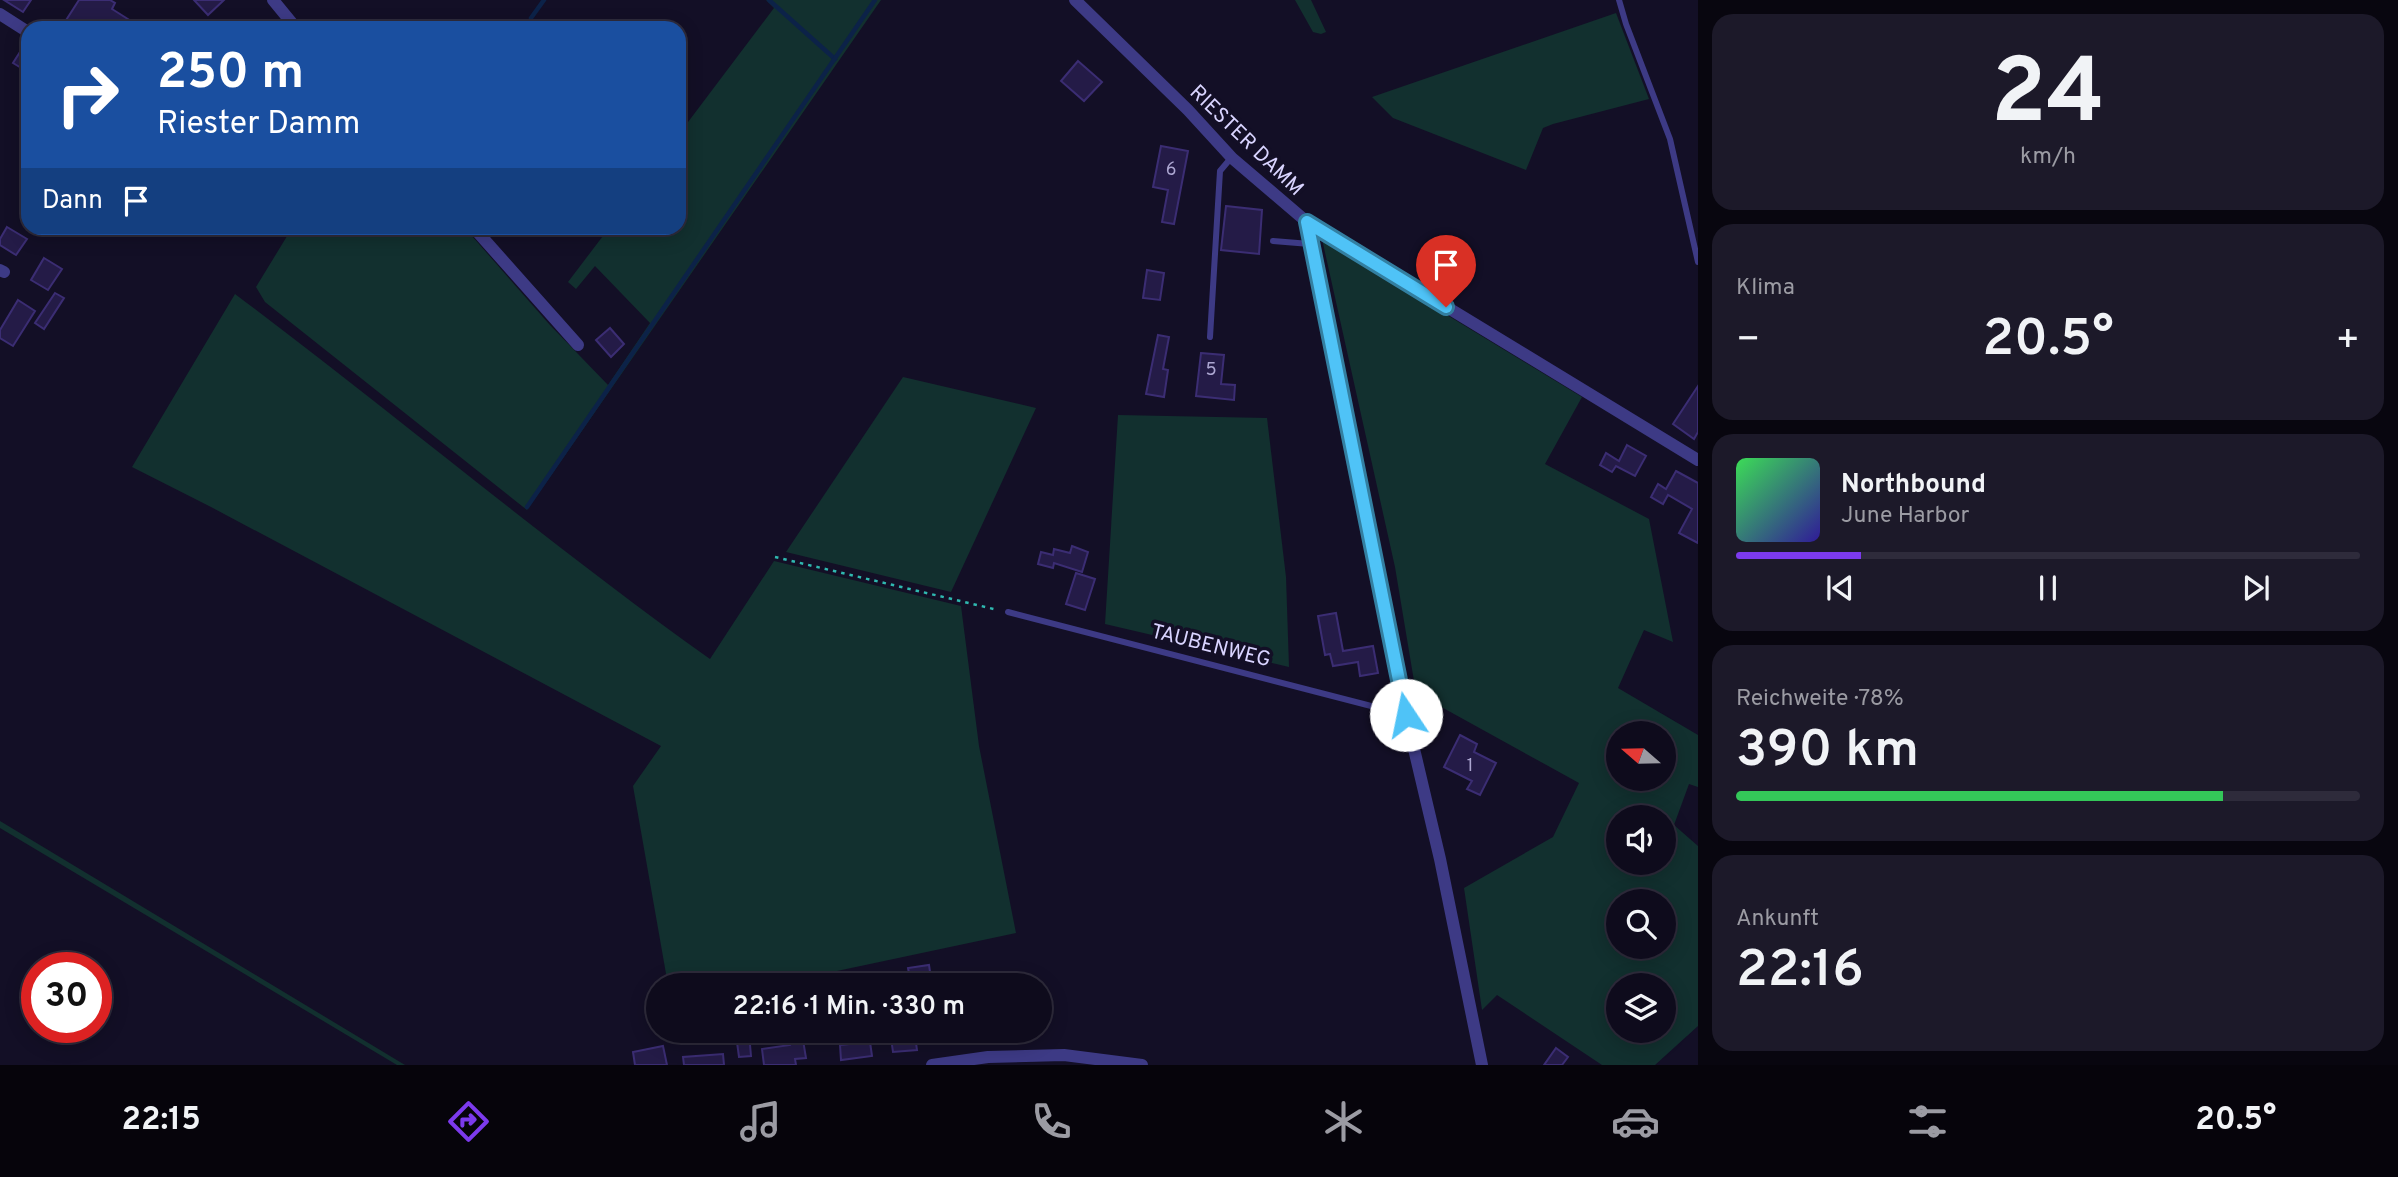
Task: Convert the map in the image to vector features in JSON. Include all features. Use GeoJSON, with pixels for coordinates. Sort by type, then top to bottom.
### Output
{"type":"FeatureCollection","features":[{"type":"Feature","properties":{"kind":"street"},"geometry":{"type":"LineString","coordinates":[[273,0],[290,21]]}},
{"type":"Feature","properties":{"kind":"street","name":"RIESTER DAMM"},"geometry":{"type":"LineString","coordinates":[[1074,0],[1188,110],[1232,158],[1307,222],[1698,460]]}},
{"type":"Feature","properties":{"kind":"street"},"geometry":{"type":"LineString","coordinates":[[0,14],[21,28]]}},
{"type":"Feature","properties":{"kind":"street"},"geometry":{"type":"LineString","coordinates":[[1307,222],[1406,715],[1440,859],[1482,1065]]}},
{"type":"Feature","properties":{"kind":"street"},"geometry":{"type":"LineString","coordinates":[[480,235],[578,345]]}},
{"type":"Feature","properties":{"kind":"street"},"geometry":{"type":"LineString","coordinates":[[932,1065],[1064,1055],[1142,1065]]}},
{"type":"Feature","properties":{"kind":"lane"},"geometry":{"type":"LineString","coordinates":[[1619,0],[1670,139],[1698,262]]}},
{"type":"Feature","properties":{"kind":"lane"},"geometry":{"type":"LineString","coordinates":[[1210,337],[1220,171],[1232,158]]}},
{"type":"Feature","properties":{"kind":"lane"},"geometry":{"type":"LineString","coordinates":[[1273,242],[1310,244]]}},
{"type":"Feature","properties":{"kind":"lane","name":"TAUBENWEG"},"geometry":{"type":"LineString","coordinates":[[1007,612],[1406,715]]}},
{"type":"Feature","properties":{"kind":"path"},"geometry":{"type":"LineString","coordinates":[[775,557],[1007,612]]}},
{"type":"Feature","properties":{"kind":"green space"},"geometry":{"type":"Polygon","coordinates":[[[766,0],[881,0],[527,510],[265,302],[256,287],[288,235],[471,235],[549,324],[608,385],[650,323],[595,266],[576,289],[568,282],[604,235],[686,235],[686,125],[774,8],[766,0]]]}},
{"type":"Feature","properties":{"kind":"green space"},"geometry":{"type":"Polygon","coordinates":[[[1295,0],[1311,0],[1326,32],[1313,32],[1295,0]]]}},
{"type":"Feature","properties":{"kind":"green space"},"geometry":{"type":"Polygon","coordinates":[[[1616,13],[1649,99],[1543,128],[1526,170],[1393,118],[1372,97],[1616,13]]]}},
{"type":"Feature","properties":{"kind":"green space"},"geometry":{"type":"Polygon","coordinates":[[[1322,239],[1582,397],[1545,464],[1649,519],[1673,642],[1644,630],[1618,688],[1674,721],[1606,721],[1606,791],[1676,791],[1676,722],[1698,735],[1698,787],[1689,784],[1676,820],[1676,805],[1606,805],[1606,875],[1676,875],[1676,827],[1698,846],[1698,1026],[1655,1065],[1602,1065],[1497,995],[1482,1010],[1464,888],[1553,837],[1579,783],[1416,693],[1395,567],[1322,239]]]}},
{"type":"Feature","properties":{"kind":"green space"},"geometry":{"type":"Polygon","coordinates":[[[235,294],[590,570],[710,659],[774,561],[961,606],[979,746],[1016,933],[828,973],[666,973],[633,786],[661,746],[132,467],[235,294]]]}},
{"type":"Feature","properties":{"kind":"green space"},"geometry":{"type":"Polygon","coordinates":[[[903,377],[1036,408],[951,592],[786,552],[903,377]]]}},
{"type":"Feature","properties":{"kind":"green space"},"geometry":{"type":"Polygon","coordinates":[[[1118,415],[1267,418],[1286,577],[1289,667],[1105,624],[1118,415]]]}},
{"type":"Feature","properties":{"kind":"green space"},"geometry":{"type":"Polygon","coordinates":[[[0,821],[405,1065],[397,1065],[0,828],[0,821]]]}},
{"type":"Feature","properties":{"kind":"building"},"geometry":{"type":"Polygon","coordinates":[[[4,0],[31,0],[23,12],[4,0]]]}},
{"type":"Feature","properties":{"kind":"building"},"geometry":{"type":"Polygon","coordinates":[[[79,0],[110,0],[115,3],[112,9],[131,21],[66,21],[79,0]]]}},
{"type":"Feature","properties":{"kind":"building"},"geometry":{"type":"Polygon","coordinates":[[[194,0],[224,0],[208,15],[194,0]]]}},
{"type":"Feature","properties":{"kind":"building"},"geometry":{"type":"Polygon","coordinates":[[[21,50],[21,68],[13,63],[21,50]]]}},
{"type":"Feature","properties":{"kind":"building"},"geometry":{"type":"Polygon","coordinates":[[[1078,61],[1102,82],[1084,101],[1061,81],[1078,61]]]}},
{"type":"Feature","properties":{"kind":"building"},"geometry":{"type":"Polygon","coordinates":[[[1161,146],[1188,151],[1174,224],[1162,222],[1168,190],[1153,187],[1161,146]]]}},
{"type":"Feature","properties":{"kind":"building"},"geometry":{"type":"Polygon","coordinates":[[[1226,206],[1262,210],[1259,254],[1221,250],[1226,206]]]}},
{"type":"Feature","properties":{"kind":"building"},"geometry":{"type":"Polygon","coordinates":[[[7,227],[27,239],[16,255],[0,245],[0,239],[7,227]]]}},
{"type":"Feature","properties":{"kind":"building"},"geometry":{"type":"Polygon","coordinates":[[[44,258],[62,269],[48,290],[31,280],[44,258]]]}},
{"type":"Feature","properties":{"kind":"building"},"geometry":{"type":"Polygon","coordinates":[[[1147,270],[1164,273],[1160,300],[1143,298],[1147,270]]]}},
{"type":"Feature","properties":{"kind":"building"},"geometry":{"type":"Polygon","coordinates":[[[55,293],[64,298],[44,329],[35,323],[55,293]]]}},
{"type":"Feature","properties":{"kind":"building"},"geometry":{"type":"Polygon","coordinates":[[[18,300],[35,311],[13,346],[0,338],[0,330],[18,300]]]}},
{"type":"Feature","properties":{"kind":"building"},"geometry":{"type":"Polygon","coordinates":[[[610,328],[624,344],[611,357],[596,340],[610,328]]]}},
{"type":"Feature","properties":{"kind":"building"},"geometry":{"type":"Polygon","coordinates":[[[1158,335],[1169,337],[1163,369],[1168,370],[1164,397],[1146,394],[1158,335]]]}},
{"type":"Feature","properties":{"kind":"building"},"geometry":{"type":"Polygon","coordinates":[[[1201,353],[1224,355],[1221,384],[1235,385],[1234,400],[1196,396],[1201,353]]]}},
{"type":"Feature","properties":{"kind":"building"},"geometry":{"type":"Polygon","coordinates":[[[1698,386],[1698,432],[1694,439],[1673,424],[1698,386]]]}},
{"type":"Feature","properties":{"kind":"building"},"geometry":{"type":"Polygon","coordinates":[[[1627,445],[1646,456],[1635,476],[1616,466],[1612,472],[1600,465],[1606,453],[1619,461],[1627,445]]]}},
{"type":"Feature","properties":{"kind":"building"},"geometry":{"type":"Polygon","coordinates":[[[1676,471],[1698,483],[1698,543],[1679,533],[1692,509],[1668,495],[1663,504],[1651,497],[1658,484],[1666,489],[1676,471]]]}},
{"type":"Feature","properties":{"kind":"building"},"geometry":{"type":"Polygon","coordinates":[[[1072,546],[1088,552],[1082,572],[1054,563],[1053,568],[1038,564],[1041,552],[1053,555],[1054,549],[1070,553],[1072,546]]]}},
{"type":"Feature","properties":{"kind":"building"},"geometry":{"type":"Polygon","coordinates":[[[1076,573],[1095,579],[1085,610],[1066,604],[1076,573]]]}},
{"type":"Feature","properties":{"kind":"building"},"geometry":{"type":"Polygon","coordinates":[[[1336,613],[1343,651],[1373,646],[1378,673],[1360,676],[1358,662],[1333,666],[1330,654],[1325,655],[1318,616],[1336,613]]]}},
{"type":"Feature","properties":{"kind":"building"},"geometry":{"type":"Polygon","coordinates":[[[1460,735],[1477,744],[1474,752],[1496,763],[1480,795],[1467,789],[1472,781],[1444,767],[1460,735]]]}},
{"type":"Feature","properties":{"kind":"building"},"geometry":{"type":"Polygon","coordinates":[[[929,965],[930,973],[909,973],[908,968],[929,965]]]}},
{"type":"Feature","properties":{"kind":"building"},"geometry":{"type":"Polygon","coordinates":[[[737,1043],[750,1043],[751,1056],[739,1057],[737,1043]]]}},
{"type":"Feature","properties":{"kind":"building"},"geometry":{"type":"Polygon","coordinates":[[[804,1043],[806,1058],[795,1059],[796,1065],[764,1065],[762,1049],[804,1043]]]}},
{"type":"Feature","properties":{"kind":"building"},"geometry":{"type":"Polygon","coordinates":[[[870,1043],[872,1056],[841,1060],[840,1045],[870,1043]]]}},
{"type":"Feature","properties":{"kind":"building"},"geometry":{"type":"Polygon","coordinates":[[[892,1043],[916,1043],[917,1050],[893,1052],[892,1043]]]}},
{"type":"Feature","properties":{"kind":"building"},"geometry":{"type":"Polygon","coordinates":[[[663,1046],[667,1065],[635,1065],[633,1052],[663,1046]]]}},
{"type":"Feature","properties":{"kind":"building"},"geometry":{"type":"Polygon","coordinates":[[[1556,1048],[1568,1057],[1562,1065],[1544,1065],[1556,1048]]]}},
{"type":"Feature","properties":{"kind":"building"},"geometry":{"type":"Polygon","coordinates":[[[723,1054],[724,1065],[684,1065],[683,1057],[723,1054]]]}},
{"type":"Feature","properties":{"kind":"waterway"},"geometry":{"type":"LineString","coordinates":[[531,18],[544,0]]}},
{"type":"Feature","properties":{"kind":"waterway"},"geometry":{"type":"LineString","coordinates":[[769,0],[835,59]]}},
{"type":"Feature","properties":{"kind":"waterway"},"geometry":{"type":"LineString","coordinates":[[527,507],[875,0]]}},
{"type":"Feature","properties":{"kind":"route"},"geometry":{"type":"LineString","coordinates":[[1406,715],[1307,222],[1446,307]]}}]}
